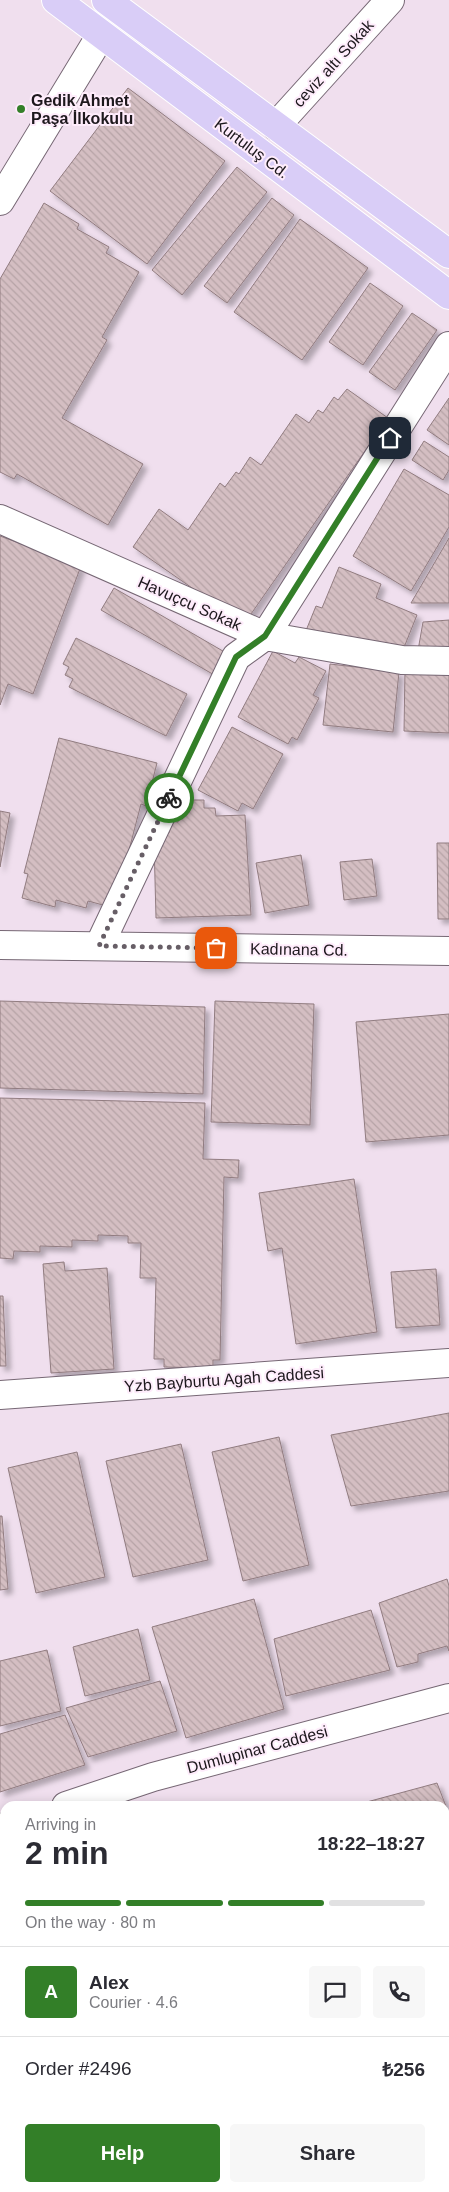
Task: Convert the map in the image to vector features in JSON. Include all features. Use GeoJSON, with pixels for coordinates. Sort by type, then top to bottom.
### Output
{"type":"FeatureCollection","features":[{"type":"Feature","properties":{"kind":"main road","name":"Kurtuluş Cd."},"geometry":{"type":"LineString","coordinates":[[56,0],[449,295]]}},
{"type":"Feature","properties":{"kind":"main road","name":"Kurtuluş Cd."},"geometry":{"type":"LineString","coordinates":[[111,2],[449,254]]}},
{"type":"Feature","properties":{"kind":"street","name":"ceviz altı Sokak"},"geometry":{"type":"LineString","coordinates":[[276,126],[390,0]]}},
{"type":"Feature","properties":{"kind":"street"},"geometry":{"type":"LineString","coordinates":[[0,201],[101,35]]}},
{"type":"Feature","properties":{"kind":"street"},"geometry":{"type":"LineString","coordinates":[[99,946],[236,657],[265,636],[449,346]]}},
{"type":"Feature","properties":{"kind":"street","name":"Havuçcu Sokak"},"geometry":{"type":"LineString","coordinates":[[0,519],[265,636],[402,660],[449,661]]}},
{"type":"Feature","properties":{"kind":"street","name":"Kadınana Cd."},"geometry":{"type":"LineString","coordinates":[[0,945],[449,951]]}},
{"type":"Feature","properties":{"kind":"street","name":"Yzb Bayburtu Agah Caddesi"},"geometry":{"type":"LineString","coordinates":[[0,1395],[449,1363]]}},
{"type":"Feature","properties":{"kind":"street","name":"Dumlupinar Caddesi"},"geometry":{"type":"LineString","coordinates":[[81,1801],[153,1777],[449,1698]]}},
{"type":"Feature","properties":{"kind":"building"},"geometry":{"type":"Polygon","coordinates":[[[128,88],[225,161],[147,264],[50,191],[128,88]]]}},
{"type":"Feature","properties":{"kind":"building"},"geometry":{"type":"Polygon","coordinates":[[[237,167],[267,192],[182,295],[152,270],[237,167]]]}},
{"type":"Feature","properties":{"kind":"building"},"geometry":{"type":"Polygon","coordinates":[[[272,198],[294,215],[227,303],[204,286],[272,198]]]}},
{"type":"Feature","properties":{"kind":"building"},"geometry":{"type":"Polygon","coordinates":[[[44,203],[79,224],[77,229],[109,247],[106,253],[139,272],[102,337],[107,340],[62,418],[143,464],[108,525],[17,474],[14,479],[0,472],[0,279],[44,203]]]}},
{"type":"Feature","properties":{"kind":"building"},"geometry":{"type":"Polygon","coordinates":[[[300,219],[368,268],[302,360],[234,312],[300,219]]]}},
{"type":"Feature","properties":{"kind":"building"},"geometry":{"type":"Polygon","coordinates":[[[370,283],[403,306],[363,365],[329,342],[370,283]]]}},
{"type":"Feature","properties":{"kind":"building"},"geometry":{"type":"Polygon","coordinates":[[[412,313],[437,330],[395,390],[369,372],[412,313]]]}},
{"type":"Feature","properties":{"kind":"building"},"geometry":{"type":"Polygon","coordinates":[[[347,389],[388,418],[244,624],[133,547],[159,509],[188,530],[220,483],[225,487],[236,472],[239,474],[250,457],[261,465],[296,414],[309,423],[318,410],[323,413],[334,397],[338,400],[347,389]]]}},
{"type":"Feature","properties":{"kind":"building"},"geometry":{"type":"Polygon","coordinates":[[[449,398],[449,445],[427,430],[449,398]]]}},
{"type":"Feature","properties":{"kind":"building"},"geometry":{"type":"Polygon","coordinates":[[[424,441],[449,457],[449,470],[443,480],[412,460],[424,441]]]}},
{"type":"Feature","properties":{"kind":"building"},"geometry":{"type":"Polygon","coordinates":[[[404,469],[449,495],[449,527],[411,591],[353,556],[404,469]]]}},
{"type":"Feature","properties":{"kind":"building"},"geometry":{"type":"Polygon","coordinates":[[[0,536],[81,566],[33,694],[8,684],[0,705],[0,536]]]}},
{"type":"Feature","properties":{"kind":"building"},"geometry":{"type":"Polygon","coordinates":[[[449,538],[449,603],[411,603],[449,538]]]}},
{"type":"Feature","properties":{"kind":"building"},"geometry":{"type":"Polygon","coordinates":[[[339,567],[381,584],[376,598],[417,615],[403,650],[305,633],[316,606],[322,608],[339,567]]]}},
{"type":"Feature","properties":{"kind":"building"},"geometry":{"type":"Polygon","coordinates":[[[114,588],[228,654],[216,676],[101,610],[114,588]]]}},
{"type":"Feature","properties":{"kind":"building"},"geometry":{"type":"Polygon","coordinates":[[[449,620],[449,655],[417,656],[423,622],[449,620]]]}},
{"type":"Feature","properties":{"kind":"building"},"geometry":{"type":"Polygon","coordinates":[[[76,638],[187,694],[166,736],[69,687],[73,679],[65,675],[69,667],[63,664],[76,638]]]}},
{"type":"Feature","properties":{"kind":"building"},"geometry":{"type":"Polygon","coordinates":[[[273,651],[295,663],[299,657],[326,671],[313,695],[319,698],[297,740],[292,737],[288,744],[238,717],[273,651]]]}},
{"type":"Feature","properties":{"kind":"building"},"geometry":{"type":"Polygon","coordinates":[[[330,664],[399,672],[393,732],[323,725],[330,664]]]}},
{"type":"Feature","properties":{"kind":"building"},"geometry":{"type":"Polygon","coordinates":[[[405,669],[449,671],[449,733],[404,731],[405,669]]]}},
{"type":"Feature","properties":{"kind":"building"},"geometry":{"type":"Polygon","coordinates":[[[232,727],[283,754],[253,809],[242,803],[238,811],[198,790],[232,727]]]}},
{"type":"Feature","properties":{"kind":"building"},"geometry":{"type":"Polygon","coordinates":[[[59,738],[157,763],[146,806],[141,804],[114,908],[88,901],[86,908],[56,900],[55,907],[22,898],[28,874],[24,873],[59,738]]]}},
{"type":"Feature","properties":{"kind":"building"},"geometry":{"type":"Polygon","coordinates":[[[186,800],[204,800],[204,808],[215,808],[216,816],[245,815],[251,915],[156,918],[154,842],[162,833],[169,833],[169,821],[178,822],[178,810],[186,810],[186,800]]]}},
{"type":"Feature","properties":{"kind":"building"},"geometry":{"type":"Polygon","coordinates":[[[0,811],[10,813],[0,867],[0,811]]]}},
{"type":"Feature","properties":{"kind":"building"},"geometry":{"type":"Polygon","coordinates":[[[437,843],[449,843],[449,919],[438,919],[437,843]]]}},
{"type":"Feature","properties":{"kind":"building"},"geometry":{"type":"Polygon","coordinates":[[[301,855],[309,905],[265,913],[256,863],[301,855]]]}},
{"type":"Feature","properties":{"kind":"building"},"geometry":{"type":"Polygon","coordinates":[[[372,859],[377,896],[344,900],[340,862],[372,859]]]}},
{"type":"Feature","properties":{"kind":"building"},"geometry":{"type":"Polygon","coordinates":[[[0,1001],[205,1007],[203,1094],[0,1088],[0,1001]]]}},
{"type":"Feature","properties":{"kind":"building"},"geometry":{"type":"Polygon","coordinates":[[[215,1001],[314,1004],[310,1125],[211,1122],[215,1001]]]}},
{"type":"Feature","properties":{"kind":"building"},"geometry":{"type":"Polygon","coordinates":[[[449,1014],[449,1135],[366,1142],[356,1022],[449,1014]]]}},
{"type":"Feature","properties":{"kind":"building"},"geometry":{"type":"Polygon","coordinates":[[[0,1098],[205,1103],[203,1159],[239,1160],[238,1178],[224,1177],[220,1360],[213,1360],[213,1368],[164,1367],[164,1359],[154,1359],[156,1278],[140,1278],[141,1243],[128,1243],[128,1236],[98,1235],[98,1241],[72,1240],[72,1247],[40,1246],[40,1252],[14,1251],[13,1259],[0,1258],[0,1098]]]}},
{"type":"Feature","properties":{"kind":"building"},"geometry":{"type":"Polygon","coordinates":[[[354,1179],[377,1332],[296,1344],[282,1248],[268,1251],[259,1193],[354,1179]]]}},
{"type":"Feature","properties":{"kind":"building"},"geometry":{"type":"Polygon","coordinates":[[[64,1262],[65,1271],[107,1268],[114,1369],[51,1373],[43,1264],[64,1262]]]}},
{"type":"Feature","properties":{"kind":"building"},"geometry":{"type":"Polygon","coordinates":[[[436,1269],[440,1325],[396,1328],[391,1272],[436,1269]]]}},
{"type":"Feature","properties":{"kind":"building"},"geometry":{"type":"Polygon","coordinates":[[[0,1296],[3,1296],[6,1366],[0,1366],[0,1296]]]}},
{"type":"Feature","properties":{"kind":"building"},"geometry":{"type":"Polygon","coordinates":[[[449,1413],[449,1491],[351,1506],[331,1435],[449,1413]]]}},
{"type":"Feature","properties":{"kind":"building"},"geometry":{"type":"Polygon","coordinates":[[[279,1437],[309,1565],[243,1581],[212,1452],[279,1437]]]}},
{"type":"Feature","properties":{"kind":"building"},"geometry":{"type":"Polygon","coordinates":[[[181,1444],[208,1560],[133,1577],[106,1461],[181,1444]]]}},
{"type":"Feature","properties":{"kind":"building"},"geometry":{"type":"Polygon","coordinates":[[[77,1452],[105,1577],[36,1593],[8,1468],[77,1452]]]}},
{"type":"Feature","properties":{"kind":"building"},"geometry":{"type":"Polygon","coordinates":[[[0,1516],[2,1516],[8,1589],[0,1590],[0,1516]]]}},
{"type":"Feature","properties":{"kind":"building"},"geometry":{"type":"Polygon","coordinates":[[[447,1579],[449,1586],[449,1651],[447,1646],[418,1654],[418,1662],[397,1667],[379,1603],[447,1579]]]}},
{"type":"Feature","properties":{"kind":"building"},"geometry":{"type":"Polygon","coordinates":[[[254,1599],[284,1709],[186,1738],[152,1627],[254,1599]]]}},
{"type":"Feature","properties":{"kind":"building"},"geometry":{"type":"Polygon","coordinates":[[[371,1610],[390,1670],[286,1696],[274,1639],[371,1610]]]}},
{"type":"Feature","properties":{"kind":"building"},"geometry":{"type":"Polygon","coordinates":[[[138,1629],[150,1680],[85,1696],[73,1647],[138,1629]]]}},
{"type":"Feature","properties":{"kind":"building"},"geometry":{"type":"Polygon","coordinates":[[[47,1650],[61,1711],[0,1726],[0,1661],[47,1650]]]}},
{"type":"Feature","properties":{"kind":"building"},"geometry":{"type":"Polygon","coordinates":[[[160,1681],[177,1731],[88,1757],[66,1708],[160,1681]]]}},
{"type":"Feature","properties":{"kind":"building"},"geometry":{"type":"Polygon","coordinates":[[[65,1715],[85,1765],[0,1792],[0,1734],[65,1715]]]}},
{"type":"Feature","properties":{"kind":"building"},"geometry":{"type":"Polygon","coordinates":[[[437,1783],[444,1801],[370,1801],[437,1783]]]}},
{"type":"Feature","properties":{"kind":"way so far"},"geometry":{"type":"LineString","coordinates":[[169,798],[99,946],[216,948]]}},
{"type":"Feature","properties":{"kind":"place","name":"Gedik Ahmet Paşa İlkokulu"},"geometry":{"type":"Point","coordinates":[21,109]}},
{"type":"Feature","properties":{"kind":"route"},"geometry":{"type":"LineString","coordinates":[[169,798],[236,657],[265,636],[390,438]]}}]}
